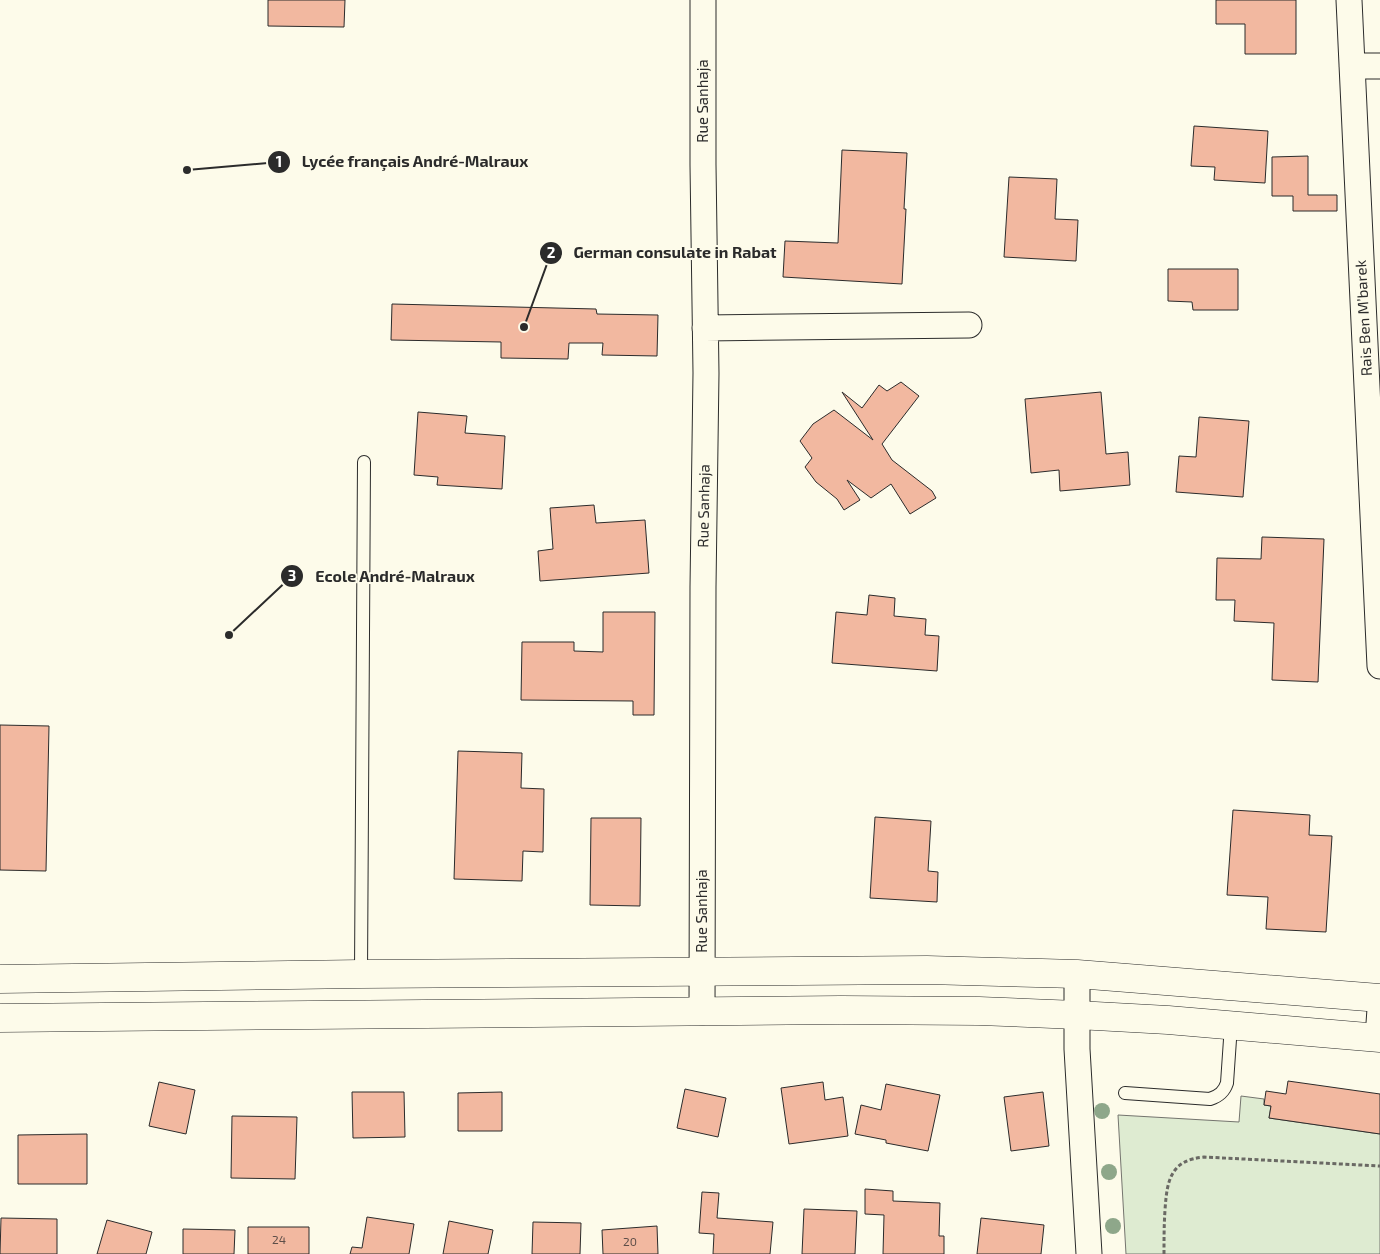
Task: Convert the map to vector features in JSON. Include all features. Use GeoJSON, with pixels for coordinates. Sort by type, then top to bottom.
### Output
{"type":"FeatureCollection","features":[{"type":"Feature","properties":{"kind":"street","name":"Rue Sanhaja"},"geometry":{"type":"LineString","coordinates":[[702,1012],[706,328],[703,165],[703,0]]}},
{"type":"Feature","properties":{"kind":"street","name":"Rais Ben M’barek"},"geometry":{"type":"LineString","coordinates":[[1349,0],[1380,666]]}},
{"type":"Feature","properties":{"kind":"street"},"geometry":{"type":"LineString","coordinates":[[1352,66],[1380,66]]}},
{"type":"Feature","properties":{"kind":"street"},"geometry":{"type":"LineString","coordinates":[[706,328],[969,325]]}},
{"type":"Feature","properties":{"kind":"street"},"geometry":{"type":"LineString","coordinates":[[0,979],[927,970],[1077,974],[1380,998]]}},
{"type":"Feature","properties":{"kind":"street"},"geometry":{"type":"LineString","coordinates":[[1077,974],[1077,1049],[1089,1254]]}},
{"type":"Feature","properties":{"kind":"street"},"geometry":{"type":"LineString","coordinates":[[0,1018],[841,1010],[979,1011],[1231,1025],[1379,1038],[1380,1009]]}},
{"type":"Feature","properties":{"kind":"lane"},"geometry":{"type":"LineString","coordinates":[[361,974],[364,462]]}},
{"type":"Feature","properties":{"kind":"lane"},"geometry":{"type":"LineString","coordinates":[[1125,1093],[1210,1098],[1218,1096],[1227,1083],[1231,1025]]}},
{"type":"Feature","properties":{"kind":"path"},"geometry":{"type":"LineString","coordinates":[[1164,1254],[1168,1179],[1175,1169],[1184,1162],[1204,1157],[1380,1166]]}},
{"type":"Feature","properties":{"kind":"green space"},"geometry":{"type":"Polygon","coordinates":[[[1241,1096],[1264,1099],[1264,1105],[1271,1106],[1269,1118],[1380,1134],[1380,1254],[1126,1254],[1118,1115],[1239,1122],[1241,1096]]]}},
{"type":"Feature","properties":{"kind":"building"},"geometry":{"type":"Polygon","coordinates":[[[268,0],[345,0],[344,27],[268,26],[268,0]]]}},
{"type":"Feature","properties":{"kind":"building"},"geometry":{"type":"Polygon","coordinates":[[[1216,0],[1296,0],[1296,54],[1245,54],[1245,24],[1216,24],[1216,0]]]}},
{"type":"Feature","properties":{"kind":"building"},"geometry":{"type":"Polygon","coordinates":[[[1194,126],[1268,131],[1265,183],[1214,180],[1215,167],[1191,166],[1194,126]]]}},
{"type":"Feature","properties":{"kind":"building"},"geometry":{"type":"Polygon","coordinates":[[[842,150],[907,153],[902,284],[783,277],[785,241],[838,243],[842,150]]]}},
{"type":"Feature","properties":{"kind":"building"},"geometry":{"type":"Polygon","coordinates":[[[1308,156],[1308,195],[1337,195],[1337,211],[1293,211],[1293,196],[1272,196],[1272,157],[1308,156]]]}},
{"type":"Feature","properties":{"kind":"building"},"geometry":{"type":"Polygon","coordinates":[[[1009,177],[1057,179],[1055,219],[1078,220],[1076,261],[1004,257],[1009,177]]]}},
{"type":"Feature","properties":{"kind":"building"},"geometry":{"type":"Polygon","coordinates":[[[1168,269],[1238,269],[1238,310],[1193,310],[1192,302],[1168,301],[1168,269]]]}},
{"type":"Feature","properties":{"kind":"building"},"geometry":{"type":"Polygon","coordinates":[[[392,304],[596,309],[597,314],[658,315],[657,356],[602,355],[603,343],[569,343],[568,359],[501,358],[501,342],[391,340],[392,304]]]}},
{"type":"Feature","properties":{"kind":"building"},"geometry":{"type":"Polygon","coordinates":[[[901,382],[919,396],[882,444],[892,460],[932,491],[936,498],[910,514],[891,484],[871,498],[847,480],[860,500],[844,510],[837,499],[816,482],[805,467],[812,458],[800,441],[813,424],[834,410],[873,440],[842,392],[862,408],[879,385],[887,391],[901,382]]]}},
{"type":"Feature","properties":{"kind":"building"},"geometry":{"type":"Polygon","coordinates":[[[1101,392],[1106,454],[1128,452],[1130,485],[1060,491],[1059,470],[1031,473],[1025,399],[1101,392]]]}},
{"type":"Feature","properties":{"kind":"building"},"geometry":{"type":"Polygon","coordinates":[[[418,412],[467,416],[465,433],[505,436],[502,489],[437,485],[438,477],[414,475],[418,412]]]}},
{"type":"Feature","properties":{"kind":"building"},"geometry":{"type":"Polygon","coordinates":[[[1199,417],[1249,421],[1243,497],[1176,492],[1179,456],[1196,457],[1199,417]]]}},
{"type":"Feature","properties":{"kind":"building"},"geometry":{"type":"Polygon","coordinates":[[[594,505],[596,523],[645,520],[649,573],[540,581],[538,551],[553,549],[550,508],[594,505]]]}},
{"type":"Feature","properties":{"kind":"building"},"geometry":{"type":"Polygon","coordinates":[[[1262,537],[1324,539],[1318,682],[1272,680],[1274,623],[1234,621],[1235,600],[1216,600],[1217,558],[1261,559],[1262,537]]]}},
{"type":"Feature","properties":{"kind":"building"},"geometry":{"type":"Polygon","coordinates":[[[869,595],[895,598],[894,616],[926,619],[925,635],[939,636],[937,671],[832,663],[836,612],[867,615],[869,595]]]}},
{"type":"Feature","properties":{"kind":"building"},"geometry":{"type":"Polygon","coordinates":[[[603,612],[655,612],[654,715],[633,715],[633,701],[521,700],[522,642],[574,642],[574,651],[603,652],[603,612]]]}},
{"type":"Feature","properties":{"kind":"building"},"geometry":{"type":"Polygon","coordinates":[[[0,725],[49,726],[46,871],[0,870],[0,725]]]}},
{"type":"Feature","properties":{"kind":"building"},"geometry":{"type":"Polygon","coordinates":[[[458,751],[522,753],[521,788],[544,789],[543,852],[523,851],[522,881],[454,879],[458,751]]]}},
{"type":"Feature","properties":{"kind":"building"},"geometry":{"type":"Polygon","coordinates":[[[1233,810],[1310,815],[1309,835],[1332,836],[1326,932],[1266,929],[1268,897],[1227,895],[1233,810]]]}},
{"type":"Feature","properties":{"kind":"building"},"geometry":{"type":"Polygon","coordinates":[[[875,817],[931,821],[928,871],[938,872],[937,902],[870,898],[875,817]]]}},
{"type":"Feature","properties":{"kind":"building"},"geometry":{"type":"Polygon","coordinates":[[[591,818],[641,818],[640,906],[590,905],[591,818]]]}},
{"type":"Feature","properties":{"kind":"building"},"geometry":{"type":"Polygon","coordinates":[[[1288,1081],[1380,1094],[1380,1134],[1269,1118],[1271,1106],[1264,1105],[1266,1091],[1286,1094],[1288,1081]]]}},
{"type":"Feature","properties":{"kind":"building"},"geometry":{"type":"Polygon","coordinates":[[[159,1082],[195,1090],[186,1134],[149,1126],[159,1082]]]}},
{"type":"Feature","properties":{"kind":"building"},"geometry":{"type":"Polygon","coordinates":[[[823,1082],[825,1100],[843,1097],[848,1136],[789,1144],[781,1088],[823,1082]]]}},
{"type":"Feature","properties":{"kind":"building"},"geometry":{"type":"Polygon","coordinates":[[[886,1084],[940,1095],[928,1151],[886,1143],[886,1140],[855,1134],[861,1105],[881,1110],[886,1084]]]}},
{"type":"Feature","properties":{"kind":"building"},"geometry":{"type":"Polygon","coordinates":[[[685,1089],[726,1098],[718,1137],[677,1128],[685,1089]]]}},
{"type":"Feature","properties":{"kind":"building"},"geometry":{"type":"Polygon","coordinates":[[[352,1092],[404,1092],[405,1137],[353,1138],[352,1092]]]}},
{"type":"Feature","properties":{"kind":"building"},"geometry":{"type":"Polygon","coordinates":[[[502,1092],[502,1131],[458,1131],[458,1093],[502,1092]]]}},
{"type":"Feature","properties":{"kind":"building"},"geometry":{"type":"Polygon","coordinates":[[[1043,1092],[1049,1146],[1011,1151],[1004,1097],[1043,1092]]]}},
{"type":"Feature","properties":{"kind":"building"},"geometry":{"type":"Polygon","coordinates":[[[232,1116],[297,1117],[295,1179],[231,1178],[232,1116]]]}},
{"type":"Feature","properties":{"kind":"building"},"geometry":{"type":"Polygon","coordinates":[[[87,1134],[87,1184],[18,1184],[18,1135],[87,1134]]]}},
{"type":"Feature","properties":{"kind":"building"},"geometry":{"type":"Polygon","coordinates":[[[865,1189],[893,1191],[893,1201],[940,1203],[939,1236],[944,1236],[944,1254],[883,1254],[884,1215],[865,1214],[865,1189]]]}},
{"type":"Feature","properties":{"kind":"building"},"geometry":{"type":"Polygon","coordinates":[[[702,1192],[719,1193],[717,1218],[773,1222],[770,1254],[713,1254],[714,1234],[699,1233],[702,1192]]]}},
{"type":"Feature","properties":{"kind":"building"},"geometry":{"type":"Polygon","coordinates":[[[804,1209],[857,1211],[855,1254],[802,1254],[804,1209]]]}},
{"type":"Feature","properties":{"kind":"building"},"geometry":{"type":"Polygon","coordinates":[[[367,1217],[414,1224],[409,1254],[350,1254],[352,1247],[362,1248],[367,1217]]]}},
{"type":"Feature","properties":{"kind":"building"},"geometry":{"type":"Polygon","coordinates":[[[1,1218],[57,1219],[57,1254],[0,1254],[1,1218]]]}},
{"type":"Feature","properties":{"kind":"building"},"geometry":{"type":"Polygon","coordinates":[[[981,1218],[1044,1225],[1041,1254],[977,1254],[981,1218]]]}},
{"type":"Feature","properties":{"kind":"building"},"geometry":{"type":"Polygon","coordinates":[[[107,1220],[152,1232],[146,1254],[97,1254],[107,1220]]]}},
{"type":"Feature","properties":{"kind":"building"},"geometry":{"type":"Polygon","coordinates":[[[449,1221],[493,1230],[488,1254],[443,1254],[449,1221]]]}},
{"type":"Feature","properties":{"kind":"building"},"geometry":{"type":"Polygon","coordinates":[[[533,1222],[581,1223],[580,1254],[532,1254],[533,1222]]]}},
{"type":"Feature","properties":{"kind":"building"},"geometry":{"type":"Polygon","coordinates":[[[657,1226],[658,1254],[603,1254],[602,1230],[657,1226]]]}},
{"type":"Feature","properties":{"kind":"building"},"geometry":{"type":"Polygon","coordinates":[[[248,1227],[309,1227],[309,1254],[248,1254],[248,1227]]]}},
{"type":"Feature","properties":{"kind":"building"},"geometry":{"type":"Polygon","coordinates":[[[183,1229],[235,1230],[234,1254],[183,1254],[183,1229]]]}},
{"type":"Feature","properties":{"kind":"place","name":"Lycée français André-Malraux"},"geometry":{"type":"Point","coordinates":[187,170]}},
{"type":"Feature","properties":{"kind":"place","name":"German consulate in Rabat"},"geometry":{"type":"Point","coordinates":[524,327]}},
{"type":"Feature","properties":{"kind":"place","name":"Ecole André-Malraux"},"geometry":{"type":"Point","coordinates":[229,635]}}]}
